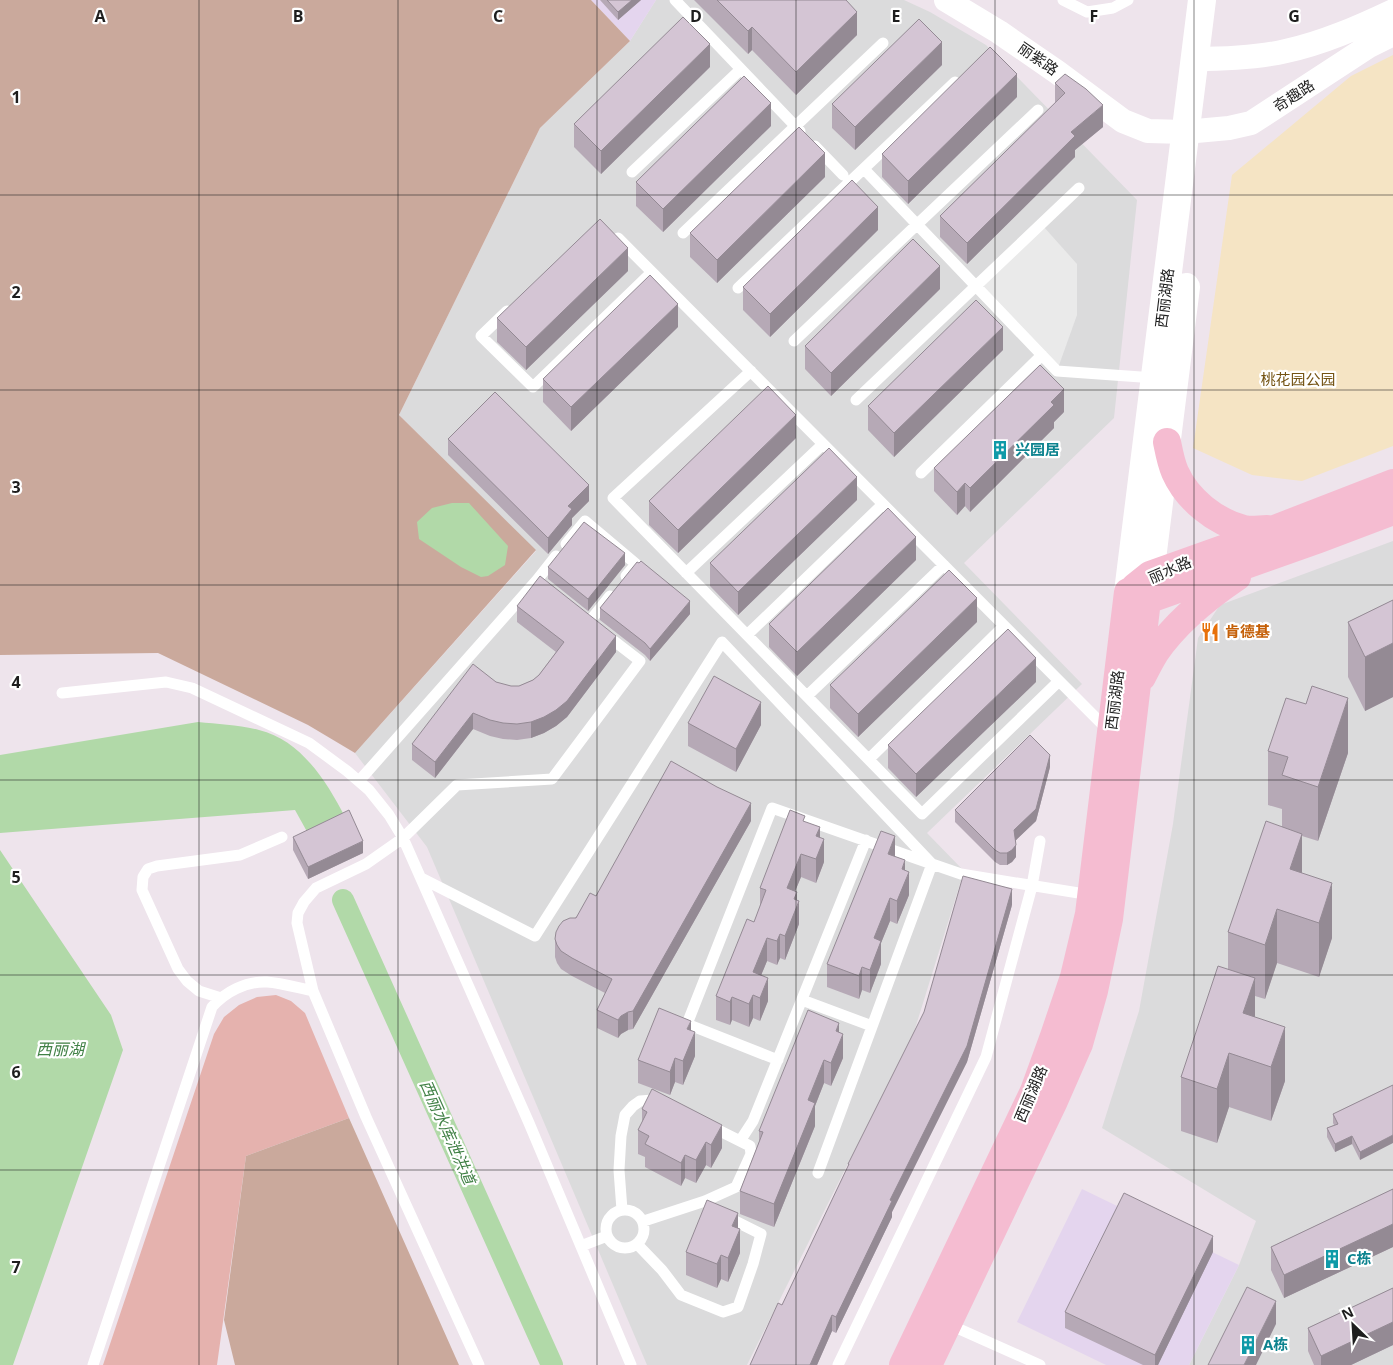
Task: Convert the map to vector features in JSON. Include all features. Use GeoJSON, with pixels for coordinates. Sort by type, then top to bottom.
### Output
{"type":"FeatureCollection","features":[{"type":"Feature","properties":{"kind":"main road"},"geometry":{"type":"LineString","coordinates":[[1167,442],[1175,472],[1187,491],[1208,512],[1227,524],[1246,530],[1276,529]]}},
{"type":"Feature","properties":{"kind":"main road","name":"丽水路"},"geometry":{"type":"LineString","coordinates":[[1142,589],[1276,529],[1393,483]]}},
{"type":"Feature","properties":{"kind":"main road","name":"丽水路"},"geometry":{"type":"LineString","coordinates":[[1142,589],[1274,555],[1393,511]]}},
{"type":"Feature","properties":{"kind":"main road"},"geometry":{"type":"LineString","coordinates":[[1137,685],[1155,653],[1196,608],[1220,589],[1274,555]]}},
{"type":"Feature","properties":{"kind":"main road","name":"西丽湖路"},"geometry":{"type":"LineString","coordinates":[[928,1365],[1054,1101],[1079,1044],[1094,991],[1109,919],[1137,685],[1142,589]]}},
{"type":"Feature","properties":{"kind":"main road","name":"西丽湖路"},"geometry":{"type":"LineString","coordinates":[[903,1365],[1034,1091],[1074,977],[1089,914],[1111,733],[1142,589]]}},
{"type":"Feature","properties":{"kind":"street","name":"丽紫路"},"geometry":{"type":"LineString","coordinates":[[946,0],[1000,32],[1123,121],[1148,131],[1195,131]]}},
{"type":"Feature","properties":{"kind":"street","name":"西丽湖路"},"geometry":{"type":"LineString","coordinates":[[1202,0],[1204,59]]}},
{"type":"Feature","properties":{"kind":"street","name":"西丽湖路"},"geometry":{"type":"LineString","coordinates":[[1142,589],[1167,442],[1195,131],[1204,59],[1220,0]]}},
{"type":"Feature","properties":{"kind":"street","name":"奇趣路"},"geometry":{"type":"LineString","coordinates":[[1195,131],[1229,128],[1251,123],[1365,37],[1393,11]]}},
{"type":"Feature","properties":{"kind":"street","name":"奇趣路"},"geometry":{"type":"LineString","coordinates":[[1204,59],[1266,55],[1365,37],[1393,34]]}},
{"type":"Feature","properties":{"kind":"street","name":"西丽湖路"},"geometry":{"type":"LineString","coordinates":[[1142,589],[1155,378],[1195,131]]}},
{"type":"Feature","properties":{"kind":"lane"},"geometry":{"type":"LineString","coordinates":[[675,0],[843,175]]}},
{"type":"Feature","properties":{"kind":"lane"},"geometry":{"type":"LineString","coordinates":[[1063,0],[1087,12],[1113,8],[1128,0]]}},
{"type":"Feature","properties":{"kind":"lane"},"geometry":{"type":"LineString","coordinates":[[683,233],[884,42]]}},
{"type":"Feature","properties":{"kind":"lane"},"geometry":{"type":"LineString","coordinates":[[632,172],[741,69]]}},
{"type":"Feature","properties":{"kind":"lane"},"geometry":{"type":"LineString","coordinates":[[738,288],[961,76]]}},
{"type":"Feature","properties":{"kind":"lane"},"geometry":{"type":"LineString","coordinates":[[794,341],[1038,110]]}},
{"type":"Feature","properties":{"kind":"lane"},"geometry":{"type":"LineString","coordinates":[[864,169],[1057,371],[1155,378]]}},
{"type":"Feature","properties":{"kind":"lane"},"geometry":{"type":"LineString","coordinates":[[856,400],[1079,188]]}},
{"type":"Feature","properties":{"kind":"lane"},"geometry":{"type":"LineString","coordinates":[[608,228],[1111,733]]}},
{"type":"Feature","properties":{"kind":"lane"},"geometry":{"type":"LineString","coordinates":[[517,302],[481,336],[533,387],[652,272]]}},
{"type":"Feature","properties":{"kind":"lane"},"geometry":{"type":"LineString","coordinates":[[921,474],[1042,355]]}},
{"type":"Feature","properties":{"kind":"lane"},"geometry":{"type":"LineString","coordinates":[[751,371],[613,498],[922,814],[1059,681]]}},
{"type":"Feature","properties":{"kind":"lane"},"geometry":{"type":"LineString","coordinates":[[686,573],[823,444]]}},
{"type":"Feature","properties":{"kind":"lane"},"geometry":{"type":"LineString","coordinates":[[747,635],[883,504]]}},
{"type":"Feature","properties":{"kind":"lane"},"geometry":{"type":"LineString","coordinates":[[359,781],[537,580],[585,521],[636,564],[586,618],[640,661],[552,779],[457,785],[403,838],[366,864],[316,888],[304,902],[298,914],[297,923],[313,991],[366,1117],[479,1365]]}},
{"type":"Feature","properties":{"kind":"lane"},"geometry":{"type":"LineString","coordinates":[[807,696],[944,565]]}},
{"type":"Feature","properties":{"kind":"lane"},"geometry":{"type":"LineString","coordinates":[[537,580],[552,592]]}},
{"type":"Feature","properties":{"kind":"lane"},"geometry":{"type":"LineString","coordinates":[[868,759],[1004,626]]}},
{"type":"Feature","properties":{"kind":"lane"},"geometry":{"type":"LineString","coordinates":[[421,878],[534,936],[722,642],[932,864]]}},
{"type":"Feature","properties":{"kind":"lane"},"geometry":{"type":"LineString","coordinates":[[62,693],[166,682],[192,688],[309,743],[348,771],[368,790],[389,815],[403,838],[529,1123],[631,1365]]}},
{"type":"Feature","properties":{"kind":"lane"},"geometry":{"type":"LineString","coordinates":[[778,1060],[687,1024],[772,808],[961,874],[1091,895]]}},
{"type":"Feature","properties":{"kind":"lane"},"geometry":{"type":"LineString","coordinates":[[220,998],[199,991],[187,981],[178,968],[142,890],[143,877],[148,869],[158,866],[240,855],[282,837]]}},
{"type":"Feature","properties":{"kind":"lane"},"geometry":{"type":"LineString","coordinates":[[740,1141],[753,1121],[866,840]]}},
{"type":"Feature","properties":{"kind":"lane"},"geometry":{"type":"LineString","coordinates":[[838,1365],[986,1057],[1032,886],[1040,841]]}},
{"type":"Feature","properties":{"kind":"lane"},"geometry":{"type":"LineString","coordinates":[[818,1173],[932,864]]}},
{"type":"Feature","properties":{"kind":"lane"},"geometry":{"type":"LineString","coordinates":[[93,1365],[212,1007],[220,998],[240,987],[256,983],[267,982],[313,991]]}},
{"type":"Feature","properties":{"kind":"lane"},"geometry":{"type":"LineString","coordinates":[[802,1000],[872,1026]]}},
{"type":"Feature","properties":{"kind":"lane"},"geometry":{"type":"LineString","coordinates":[[622,1210],[619,1170],[621,1136],[625,1115],[640,1101],[653,1100],[671,1108]]}},
{"type":"Feature","properties":{"kind":"lane"},"geometry":{"type":"LineString","coordinates":[[644,1221],[705,1201],[736,1187],[751,1154],[750,1146],[697,1121]]}},
{"type":"Feature","properties":{"kind":"lane"},"geometry":{"type":"LineString","coordinates":[[638,1245],[662,1270],[681,1295],[723,1312],[738,1307],[761,1234],[721,1214],[705,1201]]}},
{"type":"Feature","properties":{"kind":"lane"},"geometry":{"type":"LineString","coordinates":[[622,1210],[635,1212],[644,1221],[645,1234],[638,1245],[626,1249],[614,1246],[607,1236],[606,1224],[612,1214],[622,1210]]}},
{"type":"Feature","properties":{"kind":"lane"},"geometry":{"type":"LineString","coordinates":[[581,1246],[607,1236]]}},
{"type":"Feature","properties":{"kind":"lane"},"geometry":{"type":"LineString","coordinates":[[948,1324],[1040,1365]]}},
{"type":"Feature","properties":{"kind":"shaded area"},"geometry":{"type":"Polygon","coordinates":[[[0,0],[591,0],[630,41],[540,128],[399,415],[536,550],[355,753],[308,725],[158,653],[0,655],[0,0]]]}},
{"type":"Feature","properties":{"kind":"shaded area"},"geometry":{"type":"Polygon","coordinates":[[[591,0],[656,0],[630,41],[591,0]]]}},
{"type":"Feature","properties":{"kind":"shaded area"},"geometry":{"type":"Polygon","coordinates":[[[656,0],[904,0],[930,12],[986,45],[1137,200],[1114,418],[964,563],[1082,684],[927,833],[964,871],[914,1032],[747,1365],[647,1365],[427,847],[355,753],[536,551],[399,415],[540,128],[630,41],[656,0]]]}},
{"type":"Feature","properties":{"kind":"shaded area"},"geometry":{"type":"Polygon","coordinates":[[[1043,226],[1077,264],[1077,315],[1058,368],[980,286],[1043,226]]]}},
{"type":"Feature","properties":{"kind":"shaded area"},"geometry":{"type":"Polygon","coordinates":[[[1393,541],[1393,1365],[1189,1365],[1239,1265],[1256,1221],[1102,1128],[1139,1011],[1173,824],[1198,638],[1220,605],[1393,541]]]}},
{"type":"Feature","properties":{"kind":"shaded area"},"geometry":{"type":"Polygon","coordinates":[[[276,995],[291,1001],[305,1013],[349,1118],[246,1156],[217,1365],[103,1365],[214,1034],[224,1017],[239,1005],[257,997],[276,995]]]}},
{"type":"Feature","properties":{"kind":"shaded area"},"geometry":{"type":"Polygon","coordinates":[[[349,1118],[459,1365],[235,1365],[224,1320],[246,1156],[349,1118]]]}},
{"type":"Feature","properties":{"kind":"shaded area"},"geometry":{"type":"Polygon","coordinates":[[[1082,1189],[1239,1265],[1189,1365],[1106,1365],[1017,1322],[1082,1189]]]}},
{"type":"Feature","properties":{"kind":"green space","name":"桃花园公园"},"geometry":{"type":"Polygon","coordinates":[[[1393,55],[1393,446],[1302,481],[1252,475],[1193,448],[1232,175],[1351,76],[1393,55]]]}},
{"type":"Feature","properties":{"kind":"water"},"geometry":{"type":"Polygon","coordinates":[[[452,503],[469,503],[508,546],[505,565],[488,576],[481,577],[461,567],[419,539],[417,522],[432,508],[452,503]]]}},
{"type":"Feature","properties":{"kind":"water"},"geometry":{"type":"Polygon","coordinates":[[[198,722],[259,730],[274,735],[288,743],[311,764],[330,790],[345,817],[310,837],[295,810],[0,833],[0,755],[198,722]]]}},
{"type":"Feature","properties":{"kind":"water","name":"西丽湖"},"geometry":{"type":"Polygon","coordinates":[[[0,850],[111,1015],[123,1050],[13,1365],[0,1365],[0,850]]]}},
{"type":"Feature","properties":{"kind":"building"},"geometry":{"type":"Polygon","coordinates":[[[607,0],[632,0],[618,12],[607,0]]]}},
{"type":"Feature","properties":{"kind":"building"},"geometry":{"type":"Polygon","coordinates":[[[717,0],[846,0],[857,12],[796,72],[752,27],[748,31],[717,0]]]}},
{"type":"Feature","properties":{"kind":"building"},"geometry":{"type":"Polygon","coordinates":[[[683,17],[710,44],[601,151],[574,124],[683,17]]]}},
{"type":"Feature","properties":{"kind":"building"},"geometry":{"type":"Polygon","coordinates":[[[919,19],[942,42],[855,127],[832,104],[919,19]]]}},
{"type":"Feature","properties":{"kind":"building"},"geometry":{"type":"Polygon","coordinates":[[[990,47],[1017,74],[908,181],[882,154],[990,47]]]}},
{"type":"Feature","properties":{"kind":"building"},"geometry":{"type":"Polygon","coordinates":[[[1065,74],[1086,89],[1103,105],[1071,132],[1075,136],[967,243],[940,216],[1065,93],[1055,83],[1065,74]]]}},
{"type":"Feature","properties":{"kind":"building"},"geometry":{"type":"Polygon","coordinates":[[[744,76],[771,103],[663,209],[636,182],[744,76]]]}},
{"type":"Feature","properties":{"kind":"building"},"geometry":{"type":"Polygon","coordinates":[[[799,127],[825,153],[717,260],[690,233],[799,127]]]}},
{"type":"Feature","properties":{"kind":"building"},"geometry":{"type":"Polygon","coordinates":[[[852,180],[878,207],[770,314],[743,287],[852,180]]]}},
{"type":"Feature","properties":{"kind":"building"},"geometry":{"type":"Polygon","coordinates":[[[600,219],[628,248],[526,347],[497,318],[600,219]]]}},
{"type":"Feature","properties":{"kind":"building"},"geometry":{"type":"Polygon","coordinates":[[[913,239],[940,266],[831,373],[805,346],[913,239]]]}},
{"type":"Feature","properties":{"kind":"building"},"geometry":{"type":"Polygon","coordinates":[[[650,275],[678,304],[571,407],[543,379],[650,275]]]}},
{"type":"Feature","properties":{"kind":"building"},"geometry":{"type":"Polygon","coordinates":[[[976,300],[1003,327],[894,433],[868,406],[976,300]]]}},
{"type":"Feature","properties":{"kind":"building"},"geometry":{"type":"Polygon","coordinates":[[[1040,365],[1064,389],[1051,402],[1054,405],[970,488],[965,483],[957,492],[934,468],[1040,365]]]}},
{"type":"Feature","properties":{"kind":"building"},"geometry":{"type":"Polygon","coordinates":[[[768,386],[796,415],[678,530],[649,501],[768,386]]]}},
{"type":"Feature","properties":{"kind":"building"},"geometry":{"type":"Polygon","coordinates":[[[495,392],[589,485],[568,506],[572,509],[548,538],[448,439],[495,392]]]}},
{"type":"Feature","properties":{"kind":"building"},"geometry":{"type":"Polygon","coordinates":[[[829,448],[857,477],[738,592],[710,563],[829,448]]]}},
{"type":"Feature","properties":{"kind":"building"},"geometry":{"type":"Polygon","coordinates":[[[888,508],[916,537],[797,652],[769,624],[888,508]]]}},
{"type":"Feature","properties":{"kind":"building"},"geometry":{"type":"Polygon","coordinates":[[[584,522],[625,553],[588,599],[548,567],[584,522]]]}},
{"type":"Feature","properties":{"kind":"building"},"geometry":{"type":"Polygon","coordinates":[[[641,561],[690,601],[650,649],[600,608],[637,562],[641,561]]]}},
{"type":"Feature","properties":{"kind":"building"},"geometry":{"type":"Polygon","coordinates":[[[949,570],[977,598],[858,714],[830,685],[949,570]]]}},
{"type":"Feature","properties":{"kind":"building"},"geometry":{"type":"Polygon","coordinates":[[[540,576],[616,636],[567,701],[556,710],[531,722],[517,724],[490,720],[473,713],[435,762],[412,744],[473,664],[496,682],[519,686],[539,675],[564,642],[517,606],[540,576]]]}},
{"type":"Feature","properties":{"kind":"building"},"geometry":{"type":"Polygon","coordinates":[[[1393,600],[1393,643],[1365,657],[1348,622],[1393,600]]]}},
{"type":"Feature","properties":{"kind":"building"},"geometry":{"type":"Polygon","coordinates":[[[1008,629],[1036,658],[916,774],[888,745],[1008,629]]]}},
{"type":"Feature","properties":{"kind":"building"},"geometry":{"type":"Polygon","coordinates":[[[714,676],[761,702],[736,749],[688,723],[714,676]]]}},
{"type":"Feature","properties":{"kind":"building"},"geometry":{"type":"Polygon","coordinates":[[[1312,686],[1348,698],[1318,787],[1282,775],[1288,757],[1268,751],[1286,698],[1306,704],[1312,686]]]}},
{"type":"Feature","properties":{"kind":"building"},"geometry":{"type":"Polygon","coordinates":[[[1030,735],[1050,755],[1036,809],[1014,830],[1016,845],[1012,850],[1007,853],[1000,853],[955,810],[1030,735]]]}},
{"type":"Feature","properties":{"kind":"building"},"geometry":{"type":"Polygon","coordinates":[[[671,761],[717,787],[751,803],[633,1011],[621,1016],[618,1020],[597,1010],[612,979],[561,951],[555,939],[556,932],[563,921],[576,918],[590,893],[596,896],[671,761]]]}},
{"type":"Feature","properties":{"kind":"building"},"geometry":{"type":"Polygon","coordinates":[[[349,810],[363,841],[308,867],[293,837],[349,810]]]}},
{"type":"Feature","properties":{"kind":"building"},"geometry":{"type":"Polygon","coordinates":[[[790,810],[805,816],[803,821],[820,827],[816,836],[824,839],[816,859],[801,854],[787,888],[797,892],[794,899],[799,901],[785,936],[780,934],[777,941],[767,938],[753,972],[768,978],[760,998],[753,995],[749,1004],[732,997],[730,1002],[716,996],[747,919],[754,922],[766,890],[760,888],[790,810]]]}},
{"type":"Feature","properties":{"kind":"building"},"geometry":{"type":"Polygon","coordinates":[[[1266,821],[1302,834],[1290,869],[1332,883],[1319,923],[1277,909],[1265,945],[1228,932],[1266,821]]]}},
{"type":"Feature","properties":{"kind":"building"},"geometry":{"type":"Polygon","coordinates":[[[881,831],[895,836],[888,854],[905,860],[902,869],[909,872],[897,901],[890,898],[874,938],[881,941],[870,970],[862,967],[859,976],[827,964],[881,831]]]}},
{"type":"Feature","properties":{"kind":"building"},"geometry":{"type":"Polygon","coordinates":[[[963,876],[1012,889],[967,1046],[890,1200],[892,1201],[836,1317],[832,1315],[810,1365],[750,1365],[778,1303],[782,1305],[848,1164],[924,1012],[963,876]]]}},
{"type":"Feature","properties":{"kind":"building"},"geometry":{"type":"Polygon","coordinates":[[[1218,966],[1255,978],[1243,1013],[1285,1027],[1271,1067],[1229,1053],[1217,1089],[1181,1077],[1218,966]]]}},
{"type":"Feature","properties":{"kind":"building"},"geometry":{"type":"Polygon","coordinates":[[[659,1008],[691,1021],[687,1029],[695,1032],[683,1061],[675,1058],[670,1072],[638,1060],[659,1008]]]}},
{"type":"Feature","properties":{"kind":"building"},"geometry":{"type":"Polygon","coordinates":[[[808,1010],[839,1023],[836,1031],[843,1034],[831,1063],[824,1060],[808,1100],[815,1103],[774,1204],[740,1191],[763,1132],[759,1131],[808,1010]]]}},
{"type":"Feature","properties":{"kind":"building"},"geometry":{"type":"Polygon","coordinates":[[[1393,1085],[1393,1135],[1360,1152],[1352,1136],[1335,1144],[1327,1128],[1338,1124],[1333,1114],[1393,1085]]]}},
{"type":"Feature","properties":{"kind":"building"},"geometry":{"type":"Polygon","coordinates":[[[652,1089],[722,1125],[711,1145],[706,1142],[696,1160],[685,1155],[681,1163],[645,1144],[649,1136],[638,1130],[647,1112],[642,1109],[652,1089]]]}},
{"type":"Feature","properties":{"kind":"building"},"geometry":{"type":"Polygon","coordinates":[[[1393,1189],[1393,1224],[1284,1275],[1271,1247],[1393,1189]]]}},
{"type":"Feature","properties":{"kind":"building"},"geometry":{"type":"Polygon","coordinates":[[[1124,1193],[1213,1236],[1155,1355],[1065,1312],[1124,1193]]]}},
{"type":"Feature","properties":{"kind":"building"},"geometry":{"type":"Polygon","coordinates":[[[707,1200],[738,1213],[732,1226],[740,1229],[728,1258],[721,1255],[717,1264],[686,1252],[707,1200]]]}},
{"type":"Feature","properties":{"kind":"building"},"geometry":{"type":"Polygon","coordinates":[[[1247,1287],[1276,1301],[1244,1365],[1208,1365],[1247,1287]]]}},
{"type":"Feature","properties":{"kind":"building"},"geometry":{"type":"Polygon","coordinates":[[[1393,1288],[1393,1322],[1321,1356],[1308,1328],[1393,1288]]]}},
{"type":"Feature","properties":{"kind":"waterway","name":"西丽水库泄洪道"},"geometry":{"type":"LineString","coordinates":[[343,900],[552,1365]]}},
{"type":"Feature","properties":{"kind":"place","name":"兴园居"},"geometry":{"type":"Point","coordinates":[1000,450]}},
{"type":"Feature","properties":{"kind":"place","name":"肯德基"},"geometry":{"type":"Point","coordinates":[1210,632]}},
{"type":"Feature","properties":{"kind":"place","name":"C栋"},"geometry":{"type":"Point","coordinates":[1332,1259]}},
{"type":"Feature","properties":{"kind":"place","name":"A栋"},"geometry":{"type":"Point","coordinates":[1248,1345]}}]}
